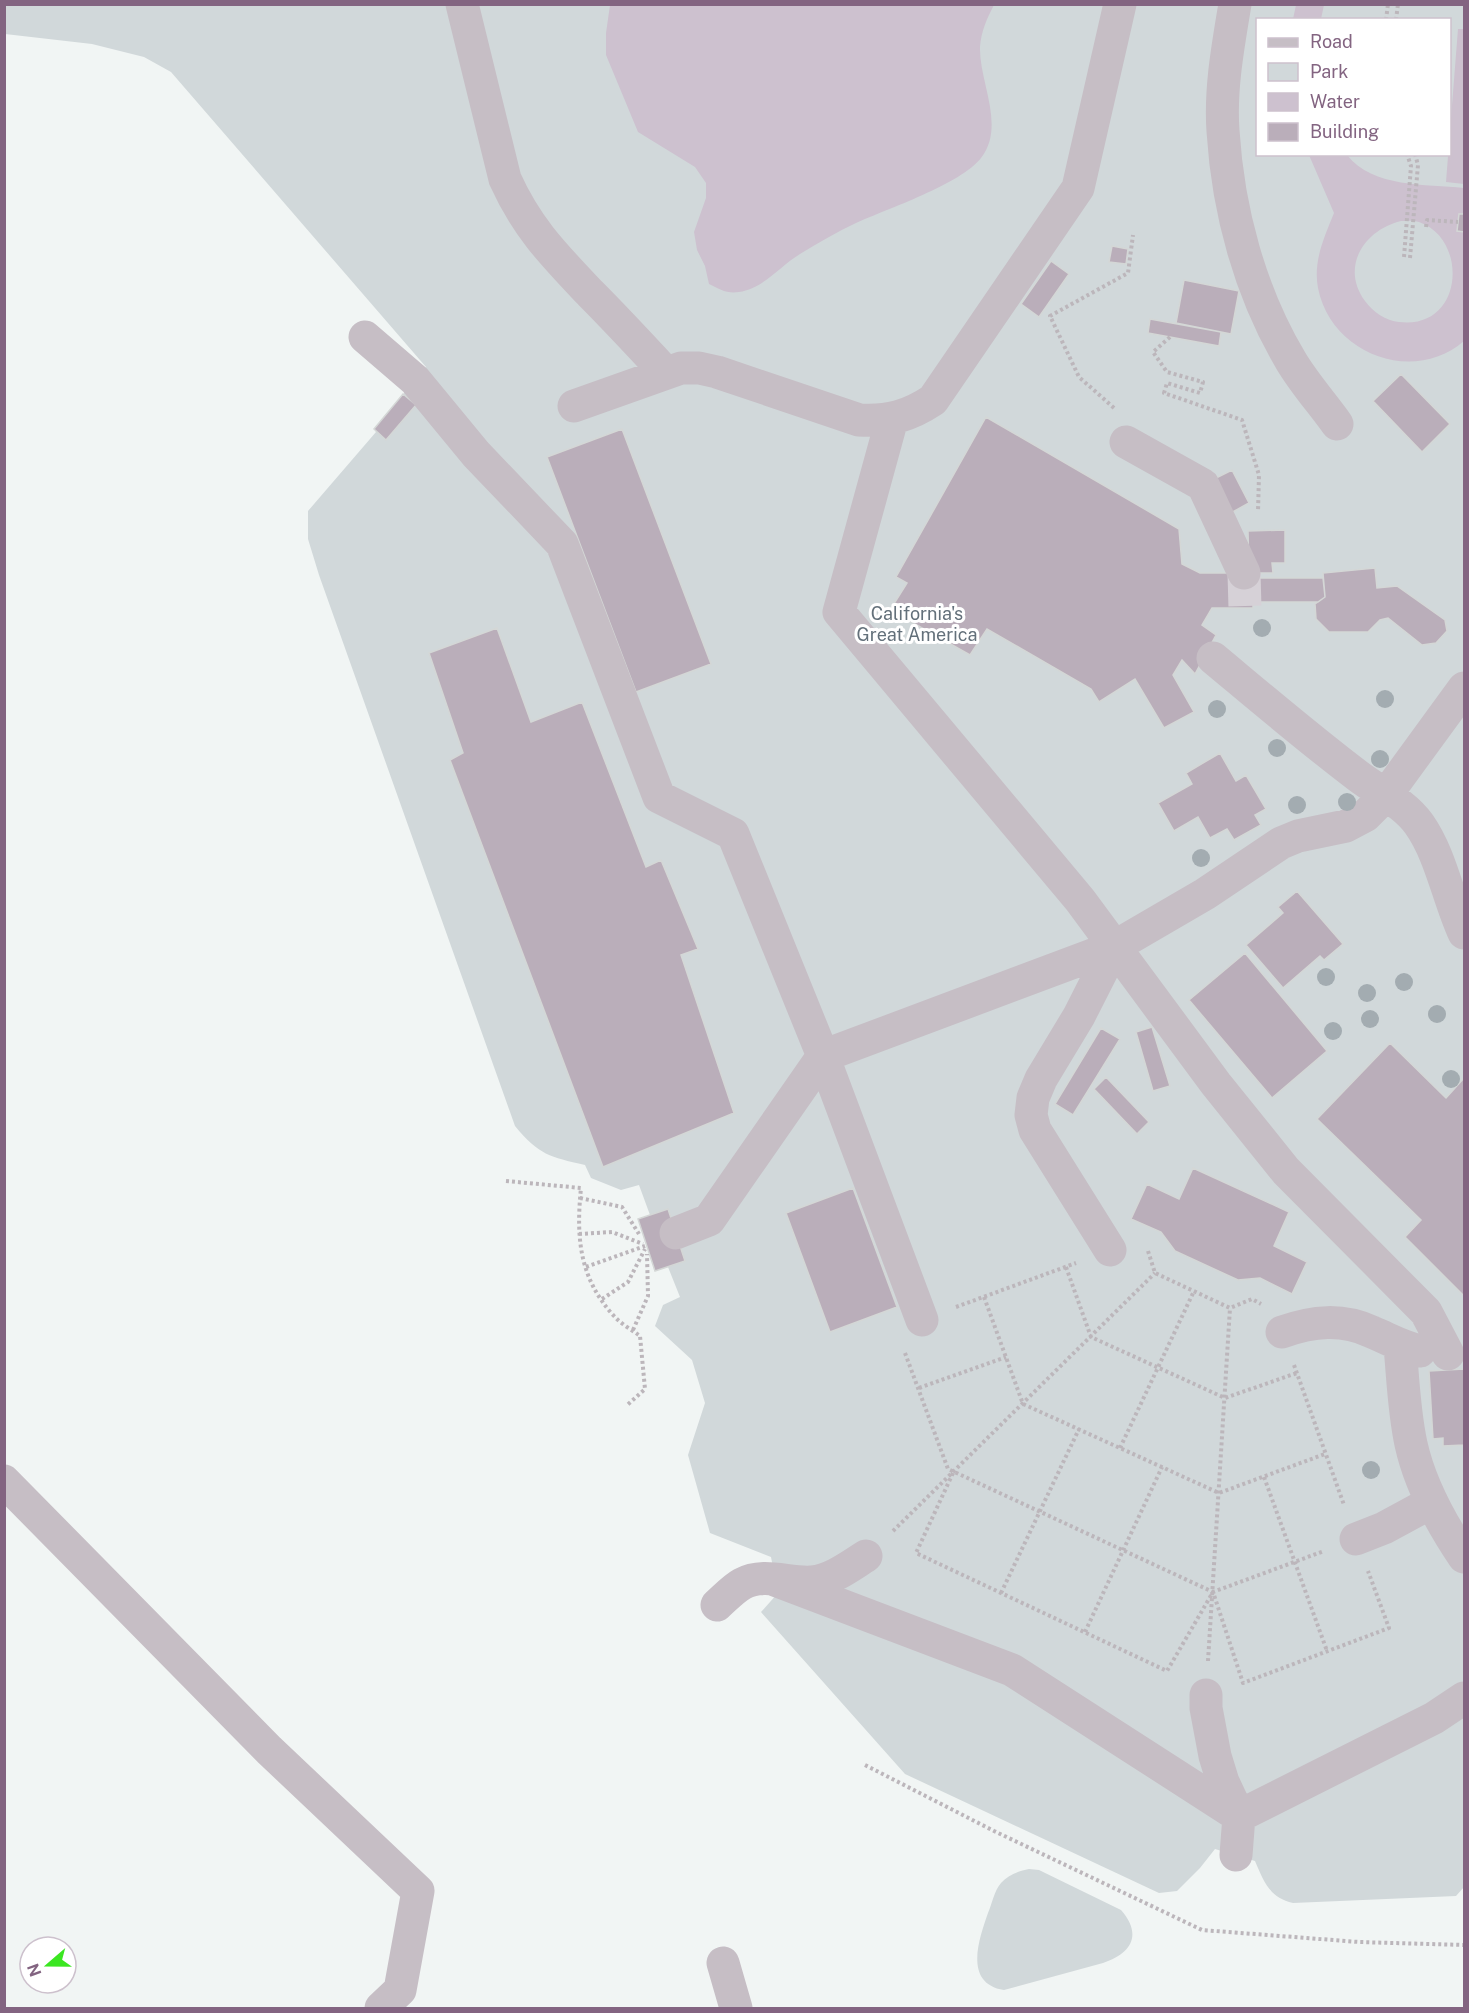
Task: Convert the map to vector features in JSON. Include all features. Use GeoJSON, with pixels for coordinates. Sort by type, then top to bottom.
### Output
{"type":"FeatureCollection","features":[{"type":"Feature","properties":{"kind":"street"},"geometry":{"type":"LineString","coordinates":[[462,4],[505,179],[517,206],[532,229],[555,255],[666,373]]}},
{"type":"Feature","properties":{"kind":"street"},"geometry":{"type":"LineString","coordinates":[[574,406],[681,368],[699,368],[717,372],[859,420],[892,419],[917,410],[933,400],[1078,188],[1120,4]]}},
{"type":"Feature","properties":{"kind":"street"},"geometry":{"type":"LineString","coordinates":[[1235,4],[1225,62],[1223,130],[1233,208],[1256,292],[1292,363],[1337,424]]}},
{"type":"Feature","properties":{"kind":"street"},"geometry":{"type":"LineString","coordinates":[[365,337],[415,380],[476,454],[562,544],[659,797],[733,834],[823,1056],[922,1320]]}},
{"type":"Feature","properties":{"kind":"street"},"geometry":{"type":"LineString","coordinates":[[892,419],[839,612],[1080,900],[1216,1084],[1286,1171],[1426,1312],[1456,1352]]}},
{"type":"Feature","properties":{"kind":"street"},"geometry":{"type":"LineString","coordinates":[[1126,442],[1203,485],[1244,573]]}},
{"type":"Feature","properties":{"kind":"street"},"geometry":{"type":"LineString","coordinates":[[1213,658],[1359,777],[1407,810],[1433,848],[1464,933]]}},
{"type":"Feature","properties":{"kind":"street"},"geometry":{"type":"LineString","coordinates":[[661,1239],[709,1220],[823,1056],[1114,947],[1196,900],[1281,843],[1298,836],[1346,826],[1365,816],[1386,795],[1464,688]]}},
{"type":"Feature","properties":{"kind":"street"},"geometry":{"type":"LineString","coordinates":[[1110,1250],[1035,1130],[1031,1115],[1033,1098],[1041,1079],[1079,1016],[1114,947]]}},
{"type":"Feature","properties":{"kind":"street"},"geometry":{"type":"LineString","coordinates":[[1282,1332],[1314,1322],[1334,1322],[1354,1325],[1400,1346],[1422,1351],[1456,1352]]}},
{"type":"Feature","properties":{"kind":"street"},"geometry":{"type":"LineString","coordinates":[[1400,1346],[1411,1444],[1420,1475],[1446,1531],[1464,1557]]}},
{"type":"Feature","properties":{"kind":"street"},"geometry":{"type":"LineString","coordinates":[[4,1481],[269,1750],[418,1891],[399,2002]]}},
{"type":"Feature","properties":{"kind":"street"},"geometry":{"type":"LineString","coordinates":[[1356,1539],[1384,1528],[1432,1502]]}},
{"type":"Feature","properties":{"kind":"street"},"geometry":{"type":"LineString","coordinates":[[717,1605],[742,1584],[762,1578],[814,1582],[842,1571],[866,1556]]}},
{"type":"Feature","properties":{"kind":"street"},"geometry":{"type":"LineString","coordinates":[[775,1580],[1012,1670],[1239,1816]]}},
{"type":"Feature","properties":{"kind":"street"},"geometry":{"type":"LineString","coordinates":[[1206,1695],[1206,1708],[1215,1756],[1223,1782],[1239,1816],[1236,1855]]}},
{"type":"Feature","properties":{"kind":"street"},"geometry":{"type":"LineString","coordinates":[[1239,1816],[1434,1718],[1464,1698]]}},
{"type":"Feature","properties":{"kind":"street"},"geometry":{"type":"LineString","coordinates":[[723,1962],[736,2008]]}},
{"type":"Feature","properties":{"kind":"path"},"geometry":{"type":"LineString","coordinates":[[1404,257],[1411,166],[1408,156]]}},
{"type":"Feature","properties":{"kind":"path"},"geometry":{"type":"LineString","coordinates":[[1410,258],[1418,165],[1416,156]]}},
{"type":"Feature","properties":{"kind":"path"},"geometry":{"type":"LineString","coordinates":[[1426,227],[1427,220],[1458,222]]}},
{"type":"Feature","properties":{"kind":"path"},"geometry":{"type":"LineString","coordinates":[[1079,377],[1050,316],[1128,273],[1133,236]]}},
{"type":"Feature","properties":{"kind":"path"},"geometry":{"type":"LineString","coordinates":[[1170,337],[1154,352],[1167,372],[1203,382],[1200,393],[1167,383],[1164,393],[1242,420],[1258,475],[1257,514]]}},
{"type":"Feature","properties":{"kind":"path"},"geometry":{"type":"LineString","coordinates":[[506,1181],[581,1188],[579,1234],[590,1282],[615,1316],[640,1336],[645,1389],[626,1406]]}},
{"type":"Feature","properties":{"kind":"path"},"geometry":{"type":"LineString","coordinates":[[580,1198],[622,1207],[661,1239]]}},
{"type":"Feature","properties":{"kind":"path"},"geometry":{"type":"LineString","coordinates":[[579,1234],[612,1232],[661,1239]]}},
{"type":"Feature","properties":{"kind":"path"},"geometry":{"type":"LineString","coordinates":[[586,1267],[661,1239]]}},
{"type":"Feature","properties":{"kind":"path"},"geometry":{"type":"LineString","coordinates":[[602,1299],[628,1282],[661,1239]]}},
{"type":"Feature","properties":{"kind":"path"},"geometry":{"type":"LineString","coordinates":[[633,1330],[648,1296],[661,1239]]}},
{"type":"Feature","properties":{"kind":"path"},"geometry":{"type":"LineString","coordinates":[[866,1556],[953,1473],[1155,1273],[1230,1308],[1252,1299],[1275,1310],[1389,1628],[1243,1683],[1213,1592],[953,1473],[948,1469],[897,1329],[1110,1250]]}},
{"type":"Feature","properties":{"kind":"path"},"geometry":{"type":"LineString","coordinates":[[1066,1267],[1090,1337],[1158,1368],[1225,1398],[1297,1372]]}},
{"type":"Feature","properties":{"kind":"path"},"geometry":{"type":"LineString","coordinates":[[1120,1448],[1194,1291]]}},
{"type":"Feature","properties":{"kind":"path"},"geometry":{"type":"LineString","coordinates":[[984,1297],[1023,1404],[1219,1493],[1325,1454]]}},
{"type":"Feature","properties":{"kind":"path"},"geometry":{"type":"LineString","coordinates":[[1206,1695],[1230,1308]]}},
{"type":"Feature","properties":{"kind":"path"},"geometry":{"type":"LineString","coordinates":[[919,1388],[1006,1357]]}},
{"type":"Feature","properties":{"kind":"path"},"geometry":{"type":"LineString","coordinates":[[1001,1593],[1079,1429]]}},
{"type":"Feature","properties":{"kind":"path"},"geometry":{"type":"LineString","coordinates":[[1085,1632],[1162,1467]]}},
{"type":"Feature","properties":{"kind":"path"},"geometry":{"type":"LineString","coordinates":[[953,1473],[916,1553],[1167,1671],[1213,1592],[1356,1539]]}},
{"type":"Feature","properties":{"kind":"path"},"geometry":{"type":"LineString","coordinates":[[1264,1476],[1327,1651]]}},
{"type":"Feature","properties":{"kind":"path"},"geometry":{"type":"LineString","coordinates":[[865,1765],[994,1831],[1202,1930],[1359,1942],[1464,1945]]}},
{"type":"Feature","properties":{"kind":"green space","name":"California's Great America"},"geometry":{"type":"Polygon","coordinates":[[[5,4],[1464,5],[1464,1887],[1456,1896],[1293,1903],[1278,1897],[1268,1888],[1255,1861],[1215,1849],[1177,1891],[1159,1893],[905,1774],[761,1612],[778,1593],[771,1557],[710,1533],[688,1455],[705,1403],[692,1360],[655,1326],[663,1305],[680,1297],[668,1267],[655,1271],[638,1219],[650,1215],[639,1185],[621,1190],[591,1178],[585,1165],[563,1160],[538,1149],[515,1126],[308,539],[308,511],[376,432],[374,429],[426,367],[171,72],[144,57],[92,44],[5,34],[5,4]]]}},
{"type":"Feature","properties":{"kind":"green space"},"geometry":{"type":"Polygon","coordinates":[[[1029,1869],[1039,1870],[1121,1910],[1131,1928],[1131,1942],[1127,1949],[1103,1963],[1004,1990],[991,1986],[983,1979],[977,1959],[984,1923],[1001,1883],[1014,1874],[1029,1869]]]}},
{"type":"Feature","properties":{"kind":"water"},"geometry":{"type":"Polygon","coordinates":[[[610,5],[994,5],[985,25],[980,47],[990,104],[991,132],[988,145],[981,158],[971,168],[941,186],[835,234],[800,254],[748,290],[723,291],[709,284],[705,266],[697,250],[694,232],[706,198],[706,183],[695,167],[638,132],[606,55],[610,5]]]}},
{"type":"Feature","properties":{"kind":"water"},"geometry":{"type":"Polygon","coordinates":[[[1296,5],[1324,5],[1321,18],[1293,18],[1296,5]]]}},
{"type":"Feature","properties":{"kind":"water"},"geometry":{"type":"Polygon","coordinates":[[[1458,29],[1464,29],[1464,184],[1446,182],[1448,156],[1451,156],[1451,118],[1458,29]]]}},
{"type":"Feature","properties":{"kind":"water"},"geometry":{"type":"Polygon","coordinates":[[[1309,156],[1348,156],[1358,166],[1385,179],[1417,185],[1464,188],[1464,341],[1444,354],[1422,361],[1399,361],[1377,356],[1356,345],[1339,330],[1326,311],[1318,288],[1318,259],[1334,213],[1309,156]],[[1401,221],[1376,233],[1367,241],[1356,263],[1355,275],[1358,288],[1365,301],[1380,315],[1399,322],[1421,321],[1437,312],[1447,298],[1452,281],[1452,263],[1446,246],[1435,232],[1419,222],[1401,221]]]}},
{"type":"Feature","properties":{"kind":"building"},"geometry":{"type":"Polygon","coordinates":[[[1459,214],[1464,214],[1464,232],[1457,231],[1459,214]]]}},
{"type":"Feature","properties":{"kind":"building"},"geometry":{"type":"Polygon","coordinates":[[[1112,246],[1128,249],[1126,264],[1109,262],[1112,246]]]}},
{"type":"Feature","properties":{"kind":"building"},"geometry":{"type":"Polygon","coordinates":[[[1051,261],[1069,274],[1039,317],[1021,304],[1051,261]]]}},
{"type":"Feature","properties":{"kind":"building"},"geometry":{"type":"Polygon","coordinates":[[[1184,280],[1239,291],[1231,334],[1176,323],[1184,280]]]}},
{"type":"Feature","properties":{"kind":"building"},"geometry":{"type":"Polygon","coordinates":[[[1150,319],[1221,332],[1219,346],[1148,333],[1150,319]]]}},
{"type":"Feature","properties":{"kind":"building"},"geometry":{"type":"Polygon","coordinates":[[[1401,374],[1450,424],[1422,452],[1373,401],[1401,374]]]}},
{"type":"Feature","properties":{"kind":"building"},"geometry":{"type":"Polygon","coordinates":[[[403,394],[416,405],[386,440],[374,429],[403,394]]]}},
{"type":"Feature","properties":{"kind":"building"},"geometry":{"type":"Polygon","coordinates":[[[986,417],[1179,529],[1182,564],[1200,573],[1249,573],[1253,578],[1253,608],[1212,608],[1202,625],[1216,635],[1195,674],[1182,660],[1173,675],[1194,712],[1164,728],[1135,679],[1099,702],[1091,689],[987,629],[970,655],[890,610],[907,583],[896,577],[986,417]]]}},
{"type":"Feature","properties":{"kind":"building"},"geometry":{"type":"Polygon","coordinates":[[[622,429],[711,664],[636,692],[547,457],[622,429]]]}},
{"type":"Feature","properties":{"kind":"building"},"geometry":{"type":"Polygon","coordinates":[[[1232,470],[1249,503],[1229,514],[1212,480],[1232,470]]]}},
{"type":"Feature","properties":{"kind":"building"},"geometry":{"type":"Polygon","coordinates":[[[1285,530],[1285,563],[1272,563],[1273,573],[1249,573],[1248,531],[1285,530]]]}},
{"type":"Feature","properties":{"kind":"building"},"geometry":{"type":"Polygon","coordinates":[[[1375,568],[1377,588],[1397,586],[1445,620],[1447,631],[1436,643],[1422,645],[1388,618],[1380,620],[1368,632],[1329,632],[1316,619],[1315,604],[1325,597],[1323,573],[1375,568]]]}},
{"type":"Feature","properties":{"kind":"building"},"geometry":{"type":"Polygon","coordinates":[[[1253,578],[1323,578],[1325,597],[1318,602],[1253,602],[1253,578]]]}},
{"type":"Feature","properties":{"kind":"building"},"geometry":{"type":"Polygon","coordinates":[[[497,628],[531,722],[582,702],[646,867],[661,860],[698,949],[681,955],[734,1113],[603,1167],[450,760],[463,753],[429,653],[497,628]]]}},
{"type":"Feature","properties":{"kind":"building"},"geometry":{"type":"Polygon","coordinates":[[[1220,753],[1236,781],[1246,775],[1266,809],[1255,815],[1261,825],[1234,840],[1227,829],[1210,838],[1198,817],[1174,831],[1158,803],[1192,784],[1186,773],[1220,753]]]}},
{"type":"Feature","properties":{"kind":"building"},"geometry":{"type":"Polygon","coordinates":[[[1297,891],[1343,944],[1324,960],[1320,956],[1283,988],[1246,945],[1283,913],[1278,907],[1297,891]]]}},
{"type":"Feature","properties":{"kind":"building"},"geometry":{"type":"Polygon","coordinates":[[[1245,953],[1327,1051],[1272,1098],[1189,1000],[1245,953]]]}},
{"type":"Feature","properties":{"kind":"building"},"geometry":{"type":"Polygon","coordinates":[[[1152,1027],[1170,1086],[1153,1091],[1136,1032],[1152,1027]]]}},
{"type":"Feature","properties":{"kind":"building"},"geometry":{"type":"Polygon","coordinates":[[[1101,1028],[1120,1039],[1073,1115],[1055,1104],[1101,1028]]]}},
{"type":"Feature","properties":{"kind":"building"},"geometry":{"type":"Polygon","coordinates":[[[1390,1043],[1446,1098],[1464,1078],[1464,1296],[1405,1237],[1421,1220],[1317,1119],[1390,1043]]]}},
{"type":"Feature","properties":{"kind":"building"},"geometry":{"type":"Polygon","coordinates":[[[1106,1077],[1149,1122],[1137,1134],[1094,1089],[1106,1077]]]}},
{"type":"Feature","properties":{"kind":"building"},"geometry":{"type":"Polygon","coordinates":[[[1193,1168],[1289,1212],[1274,1246],[1307,1262],[1292,1294],[1260,1278],[1238,1280],[1175,1251],[1161,1232],[1131,1219],[1147,1184],[1179,1199],[1193,1168]]]}},
{"type":"Feature","properties":{"kind":"building"},"geometry":{"type":"Polygon","coordinates":[[[853,1188],[897,1307],[830,1332],[786,1213],[853,1188]]]}},
{"type":"Feature","properties":{"kind":"building"},"geometry":{"type":"Polygon","coordinates":[[[668,1209],[685,1261],[655,1271],[638,1219],[668,1209]]]}},
{"type":"Feature","properties":{"kind":"building"},"geometry":{"type":"Polygon","coordinates":[[[1464,1369],[1464,1445],[1443,1446],[1443,1438],[1433,1439],[1429,1371],[1464,1369]]]}},
{"type":"Feature","properties":{"kind":"tunnel"},"geometry":{"type":"LineString","coordinates":[[1244,573],[1245,608]]}}]}
